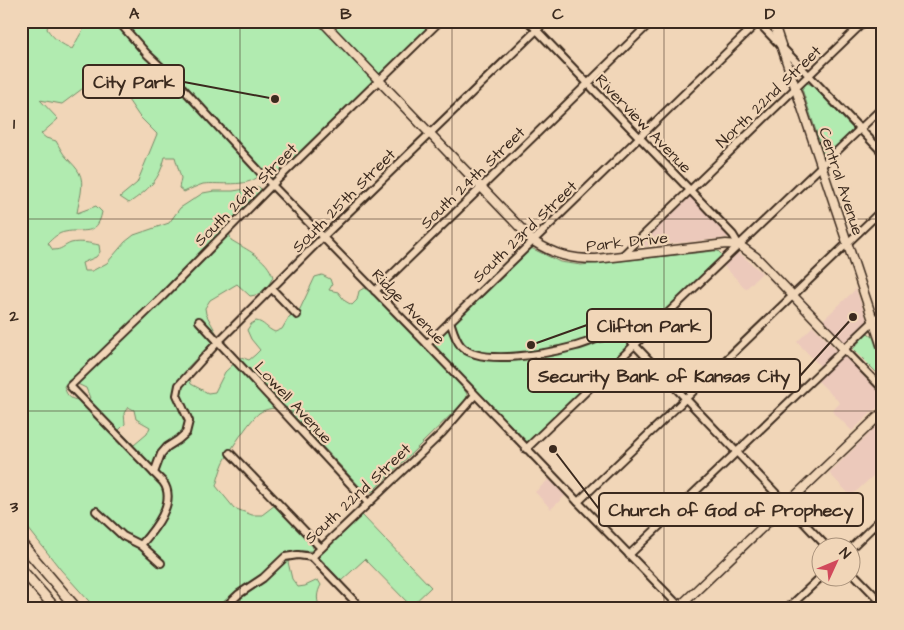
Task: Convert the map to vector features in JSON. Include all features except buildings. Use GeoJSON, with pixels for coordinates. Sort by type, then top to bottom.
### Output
{"type":"FeatureCollection","features":[{"type":"Feature","properties":{"kind":"highway"},"geometry":{"type":"LineString","coordinates":[[21,543],[77,609]]}},
{"type":"Feature","properties":{"kind":"highway"},"geometry":{"type":"LineString","coordinates":[[21,568],[56,609]]}},
{"type":"Feature","properties":{"kind":"main road","name":"Park Drive"},"geometry":{"type":"LineString","coordinates":[[322,21],[533,241],[559,255],[577,259],[596,259],[726,244],[739,245]]}},
{"type":"Feature","properties":{"kind":"main road","name":"Central Avenue"},"geometry":{"type":"LineString","coordinates":[[773,21],[883,350]]}},
{"type":"Feature","properties":{"kind":"main road"},"geometry":{"type":"LineString","coordinates":[[739,245],[756,258],[845,350]]}},
{"type":"Feature","properties":{"kind":"main road"},"geometry":{"type":"LineString","coordinates":[[680,608],[883,412]]}},
{"type":"Feature","properties":{"kind":"street","name":"Ridge Avenue"},"geometry":{"type":"LineString","coordinates":[[118,21],[272,185],[680,608]]}},
{"type":"Feature","properties":{"kind":"street","name":"South 26th Street"},"geometry":{"type":"LineString","coordinates":[[154,473],[70,386],[440,21]]}},
{"type":"Feature","properties":{"kind":"street","name":"Riverview Avenue"},"geometry":{"type":"LineString","coordinates":[[528,21],[733,234],[739,245]]}},
{"type":"Feature","properties":{"kind":"street","name":"South 25th Street"},"geometry":{"type":"LineString","coordinates":[[154,473],[161,454],[167,447],[186,433],[189,421],[177,395],[179,385],[218,342],[546,21]]}},
{"type":"Feature","properties":{"kind":"street","name":"South 24th Street"},"geometry":{"type":"LineString","coordinates":[[375,291],[652,21]]}},
{"type":"Feature","properties":{"kind":"street","name":"North 22nd Street"},"geometry":{"type":"LineString","coordinates":[[690,190],[865,21]]}},
{"type":"Feature","properties":{"kind":"street"},"geometry":{"type":"LineString","coordinates":[[757,22],[883,153]]}},
{"type":"Feature","properties":{"kind":"street","name":"South 23rd Street"},"geometry":{"type":"LineString","coordinates":[[427,344],[757,22]]}},
{"type":"Feature","properties":{"kind":"street"},"geometry":{"type":"LineString","coordinates":[[526,448],[883,107]]}},
{"type":"Feature","properties":{"kind":"street"},"geometry":{"type":"LineString","coordinates":[[622,256],[690,190]]}},
{"type":"Feature","properties":{"kind":"street"},"geometry":{"type":"LineString","coordinates":[[578,502],[883,209]]}},
{"type":"Feature","properties":{"kind":"street"},"geometry":{"type":"LineString","coordinates":[[272,289],[297,315]]}},
{"type":"Feature","properties":{"kind":"street"},"geometry":{"type":"LineString","coordinates":[[629,554],[883,312]]}},
{"type":"Feature","properties":{"kind":"street","name":"Lowell Avenue"},"geometry":{"type":"LineString","coordinates":[[199,321],[368,503]]}},
{"type":"Feature","properties":{"kind":"street"},"geometry":{"type":"LineString","coordinates":[[450,321],[456,339],[461,346],[469,352],[480,356],[521,356],[576,346],[607,336],[620,335],[628,338],[819,538]]}},
{"type":"Feature","properties":{"kind":"street"},"geometry":{"type":"LineString","coordinates":[[845,350],[882,388]]}},
{"type":"Feature","properties":{"kind":"street","name":"South 22nd Street"},"geometry":{"type":"LineString","coordinates":[[223,609],[239,594],[263,578],[285,556],[298,554],[312,557],[442,433],[476,395]]}},
{"type":"Feature","properties":{"kind":"street"},"geometry":{"type":"LineString","coordinates":[[230,453],[321,548]]}},
{"type":"Feature","properties":{"kind":"street"},"geometry":{"type":"LineString","coordinates":[[141,545],[156,528],[165,510],[167,497],[164,483],[154,473]]}},
{"type":"Feature","properties":{"kind":"street"},"geometry":{"type":"LineString","coordinates":[[96,510],[123,536],[141,545],[161,563]]}},
{"type":"Feature","properties":{"kind":"street"},"geometry":{"type":"LineString","coordinates":[[861,538],[883,517]]}},
{"type":"Feature","properties":{"kind":"street"},"geometry":{"type":"LineString","coordinates":[[312,557],[362,609]]}},
{"type":"Feature","properties":{"kind":"street"},"geometry":{"type":"LineString","coordinates":[[862,582],[883,604]]}},
{"type":"Feature","properties":{"kind":"street"},"geometry":{"type":"LineString","coordinates":[[787,609],[812,585]]}},
{"type":"Feature","properties":{"kind":"shaded area"},"geometry":{"type":"Polygon","coordinates":[[[688,195],[728,234],[727,238],[639,247],[638,244],[688,195]]]}},
{"type":"Feature","properties":{"kind":"shaded area"},"geometry":{"type":"Polygon","coordinates":[[[735,252],[743,256],[762,273],[746,289],[722,264],[735,252]]]}},
{"type":"Feature","properties":{"kind":"shaded area"},"geometry":{"type":"Polygon","coordinates":[[[856,289],[867,320],[847,342],[844,342],[823,320],[856,289]]]}},
{"type":"Feature","properties":{"kind":"shaded area"},"geometry":{"type":"Polygon","coordinates":[[[813,326],[836,350],[820,366],[797,342],[813,326]]]}},
{"type":"Feature","properties":{"kind":"shaded area"},"geometry":{"type":"Polygon","coordinates":[[[840,356],[845,357],[883,396],[883,402],[852,431],[832,411],[840,403],[816,379],[840,356]]]}},
{"type":"Feature","properties":{"kind":"shaded area"},"geometry":{"type":"Polygon","coordinates":[[[883,420],[883,467],[851,496],[829,473],[883,420]]]}},
{"type":"Feature","properties":{"kind":"shaded area"},"geometry":{"type":"Polygon","coordinates":[[[549,479],[565,496],[551,509],[535,492],[549,479]]]}},
{"type":"Feature","properties":{"kind":"green space"},"geometry":{"type":"Polygon","coordinates":[[[21,21],[49,21],[47,29],[50,33],[58,41],[72,49],[87,26],[96,22],[113,21],[141,54],[174,85],[259,176],[254,180],[240,183],[203,184],[184,192],[179,188],[181,178],[175,157],[165,157],[160,172],[152,184],[129,203],[120,197],[137,183],[157,134],[139,116],[122,91],[109,81],[90,83],[62,104],[40,100],[58,119],[41,134],[46,138],[56,141],[81,177],[82,187],[77,213],[96,206],[102,212],[97,226],[93,229],[62,233],[48,243],[53,250],[74,242],[99,245],[100,252],[96,257],[82,263],[84,271],[92,271],[107,263],[125,242],[134,235],[169,223],[180,208],[203,193],[259,187],[262,190],[228,228],[231,240],[261,260],[270,270],[273,277],[267,287],[258,294],[250,296],[237,284],[210,300],[205,308],[206,314],[218,336],[187,368],[191,384],[208,393],[215,392],[225,372],[241,357],[249,360],[260,350],[251,339],[247,330],[251,324],[256,321],[259,322],[275,332],[282,329],[289,317],[300,309],[315,277],[322,275],[330,279],[332,285],[329,290],[338,292],[345,301],[352,305],[357,300],[359,291],[364,288],[372,293],[459,382],[467,394],[466,400],[373,491],[368,493],[362,489],[286,407],[268,409],[259,413],[234,445],[225,459],[216,486],[234,508],[252,515],[262,515],[275,505],[313,546],[312,551],[295,551],[288,562],[292,579],[298,587],[318,580],[321,585],[318,600],[322,609],[96,609],[61,570],[21,519],[21,96],[24,95],[21,92],[21,21]],[[69,380],[64,386],[71,398],[81,400],[90,398],[86,388],[69,380]],[[128,407],[124,413],[125,424],[119,430],[134,445],[147,434],[150,427],[136,419],[134,410],[128,407]]]}},
{"type":"Feature","properties":{"kind":"green space"},"geometry":{"type":"Polygon","coordinates":[[[121,21],[435,21],[274,177],[269,177],[121,21]]]}},
{"type":"Feature","properties":{"kind":"green space"},"geometry":{"type":"Polygon","coordinates":[[[807,83],[812,85],[853,129],[828,156],[824,155],[802,89],[807,83]]]}},
{"type":"Feature","properties":{"kind":"green space"},"geometry":{"type":"Polygon","coordinates":[[[531,248],[560,262],[581,265],[714,251],[718,251],[722,255],[527,442],[432,344],[531,248]]]}},
{"type":"Feature","properties":{"kind":"green space"},"geometry":{"type":"Polygon","coordinates":[[[868,333],[873,337],[883,368],[883,379],[853,349],[868,333]]]}},
{"type":"Feature","properties":{"kind":"green space"},"geometry":{"type":"Polygon","coordinates":[[[362,515],[431,587],[411,606],[365,559],[341,581],[320,558],[319,556],[362,515]]]}},
{"type":"Feature","properties":{"kind":"place","name":"City Park"},"geometry":{"type":"Point","coordinates":[275,99]}},
{"type":"Feature","properties":{"kind":"place","name":"Security Bank of Kansas City"},"geometry":{"type":"Point","coordinates":[853,317]}},
{"type":"Feature","properties":{"kind":"place","name":"Clifton Park"},"geometry":{"type":"Point","coordinates":[531,345]}},
{"type":"Feature","properties":{"kind":"place","name":"Church of God of Prophecy"},"geometry":{"type":"Point","coordinates":[553,449]}}]}
